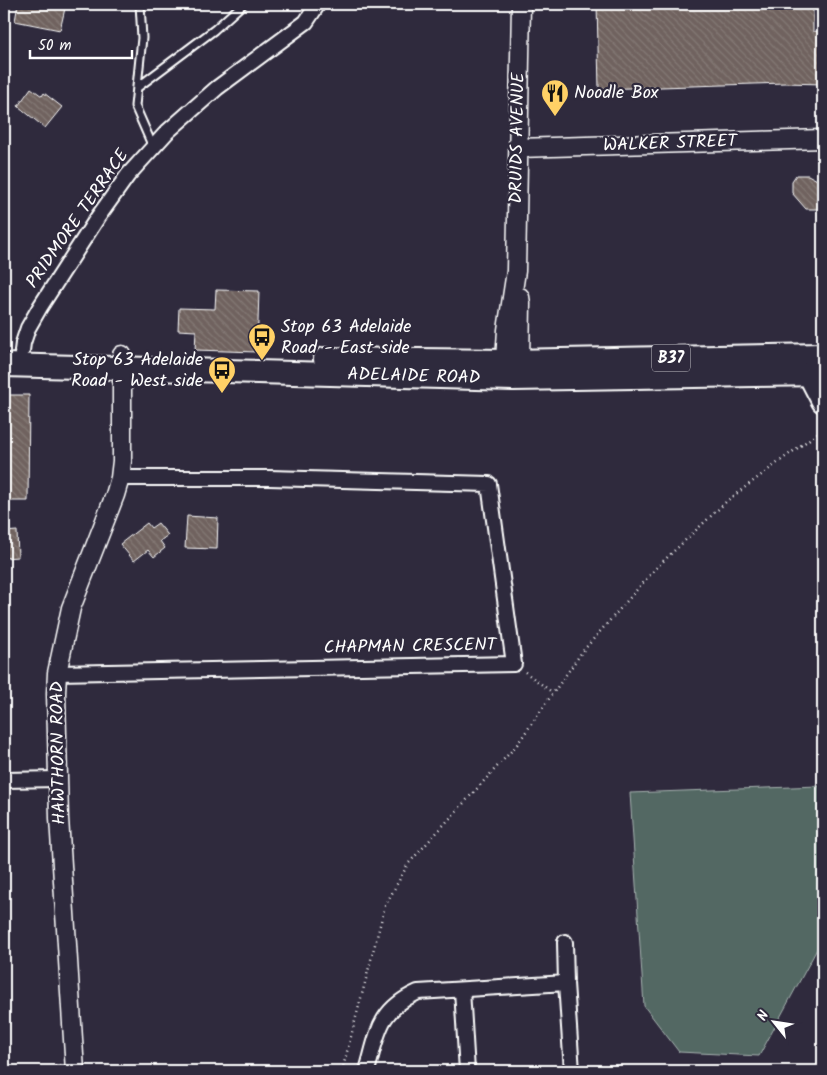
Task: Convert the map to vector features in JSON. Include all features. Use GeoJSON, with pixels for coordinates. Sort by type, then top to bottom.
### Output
{"type":"FeatureCollection","features":[{"type":"Feature","properties":{"kind":"main road","name":"ADELAIDE ROAD"},"geometry":{"type":"LineString","coordinates":[[13,351],[122,362]]}},
{"type":"Feature","properties":{"kind":"main road","name":"ADELAIDE ROAD"},"geometry":{"type":"LineString","coordinates":[[513,367],[823,355]]}},
{"type":"Feature","properties":{"kind":"main road","name":"ADELAIDE ROAD"},"geometry":{"type":"LineString","coordinates":[[4,365],[122,362],[157,357],[816,374]]}},
{"type":"Feature","properties":{"kind":"main road"},"geometry":{"type":"LineString","coordinates":[[816,374],[823,401]]}},
{"type":"Feature","properties":{"kind":"street","name":"PRIDMORE TERRACE"},"geometry":{"type":"LineString","coordinates":[[13,351],[23,342],[40,307],[98,217],[128,175],[167,132],[217,88],[306,22],[318,4]]}},
{"type":"Feature","properties":{"kind":"street","name":"DRUIDS AVENUE"},"geometry":{"type":"LineString","coordinates":[[513,367],[507,330],[516,272],[521,4]]}},
{"type":"Feature","properties":{"kind":"street","name":"WALKER STREET"},"geometry":{"type":"LineString","coordinates":[[518,148],[823,140]]}},
{"type":"Feature","properties":{"kind":"street","name":"HAWTHORN ROAD"},"geometry":{"type":"LineString","coordinates":[[75,1071],[59,818],[57,673],[71,608],[120,478],[122,461],[122,362]]}},
{"type":"Feature","properties":{"kind":"street","name":"CHAPMAN CRESCENT"},"geometry":{"type":"LineString","coordinates":[[57,673],[514,664],[489,484],[269,478],[120,478]]}},
{"type":"Feature","properties":{"kind":"street"},"geometry":{"type":"LineString","coordinates":[[4,780],[58,779]]}},
{"type":"Feature","properties":{"kind":"street"},"geometry":{"type":"LineString","coordinates":[[565,942],[572,1071]]}},
{"type":"Feature","properties":{"kind":"street"},"geometry":{"type":"LineString","coordinates":[[367,1071],[378,1031],[385,1017],[407,997],[418,992],[566,983]]}},
{"type":"Feature","properties":{"kind":"street"},"geometry":{"type":"LineString","coordinates":[[462,990],[467,1071]]}},
{"type":"Feature","properties":{"kind":"lane"},"geometry":{"type":"LineString","coordinates":[[140,4],[142,38],[135,106],[153,147]]}},
{"type":"Feature","properties":{"kind":"lane"},"geometry":{"type":"LineString","coordinates":[[138,87],[214,30],[243,4]]}},
{"type":"Feature","properties":{"kind":"path"},"geometry":{"type":"LineString","coordinates":[[342,1071],[385,906],[408,864],[516,746],[582,652],[657,567],[728,500],[823,429]]}},
{"type":"Feature","properties":{"kind":"path"},"geometry":{"type":"LineString","coordinates":[[514,664],[553,693]]}},
{"type":"Feature","properties":{"kind":"green space"},"geometry":{"type":"Polygon","coordinates":[[[819,786],[823,798],[823,938],[759,1056],[679,1052],[644,1006],[630,793],[819,786]]]}},
{"type":"Feature","properties":{"kind":"building"},"geometry":{"type":"Polygon","coordinates":[[[18,4],[66,4],[60,30],[15,21],[18,4]]]}},
{"type":"Feature","properties":{"kind":"building"},"geometry":{"type":"Polygon","coordinates":[[[597,4],[813,4],[813,31],[823,32],[823,84],[785,83],[599,89],[597,4]]]}},
{"type":"Feature","properties":{"kind":"building"},"geometry":{"type":"Polygon","coordinates":[[[31,88],[42,96],[44,93],[62,107],[45,128],[18,106],[31,88]]]}},
{"type":"Feature","properties":{"kind":"building"},"geometry":{"type":"Polygon","coordinates":[[[796,175],[808,175],[819,181],[823,186],[823,209],[806,209],[792,193],[792,181],[796,175]]]}},
{"type":"Feature","properties":{"kind":"building"},"geometry":{"type":"Polygon","coordinates":[[[216,290],[259,291],[257,352],[195,350],[196,331],[178,330],[179,308],[215,309],[216,290]]]}},
{"type":"Feature","properties":{"kind":"building"},"geometry":{"type":"Polygon","coordinates":[[[4,395],[29,395],[28,501],[4,501],[4,395]]]}},
{"type":"Feature","properties":{"kind":"building"},"geometry":{"type":"Polygon","coordinates":[[[187,516],[218,518],[217,549],[185,548],[187,516]]]}},
{"type":"Feature","properties":{"kind":"building"},"geometry":{"type":"Polygon","coordinates":[[[147,523],[151,528],[158,523],[168,535],[160,541],[165,548],[154,557],[148,550],[134,561],[120,544],[147,523]]]}},
{"type":"Feature","properties":{"kind":"building"},"geometry":{"type":"Polygon","coordinates":[[[17,531],[18,557],[4,558],[4,532],[17,531]]]}},
{"type":"Feature","properties":{"kind":"place","name":"Noodle Box"},"geometry":{"type":"Point","coordinates":[555,117]}},
{"type":"Feature","properties":{"kind":"place","name":"Stop 63 Adelaide Road - East side"},"geometry":{"type":"Point","coordinates":[262,361]}},
{"type":"Feature","properties":{"kind":"place","name":"Stop 63 Adelaide Road - West side"},"geometry":{"type":"Point","coordinates":[222,394]}}]}
